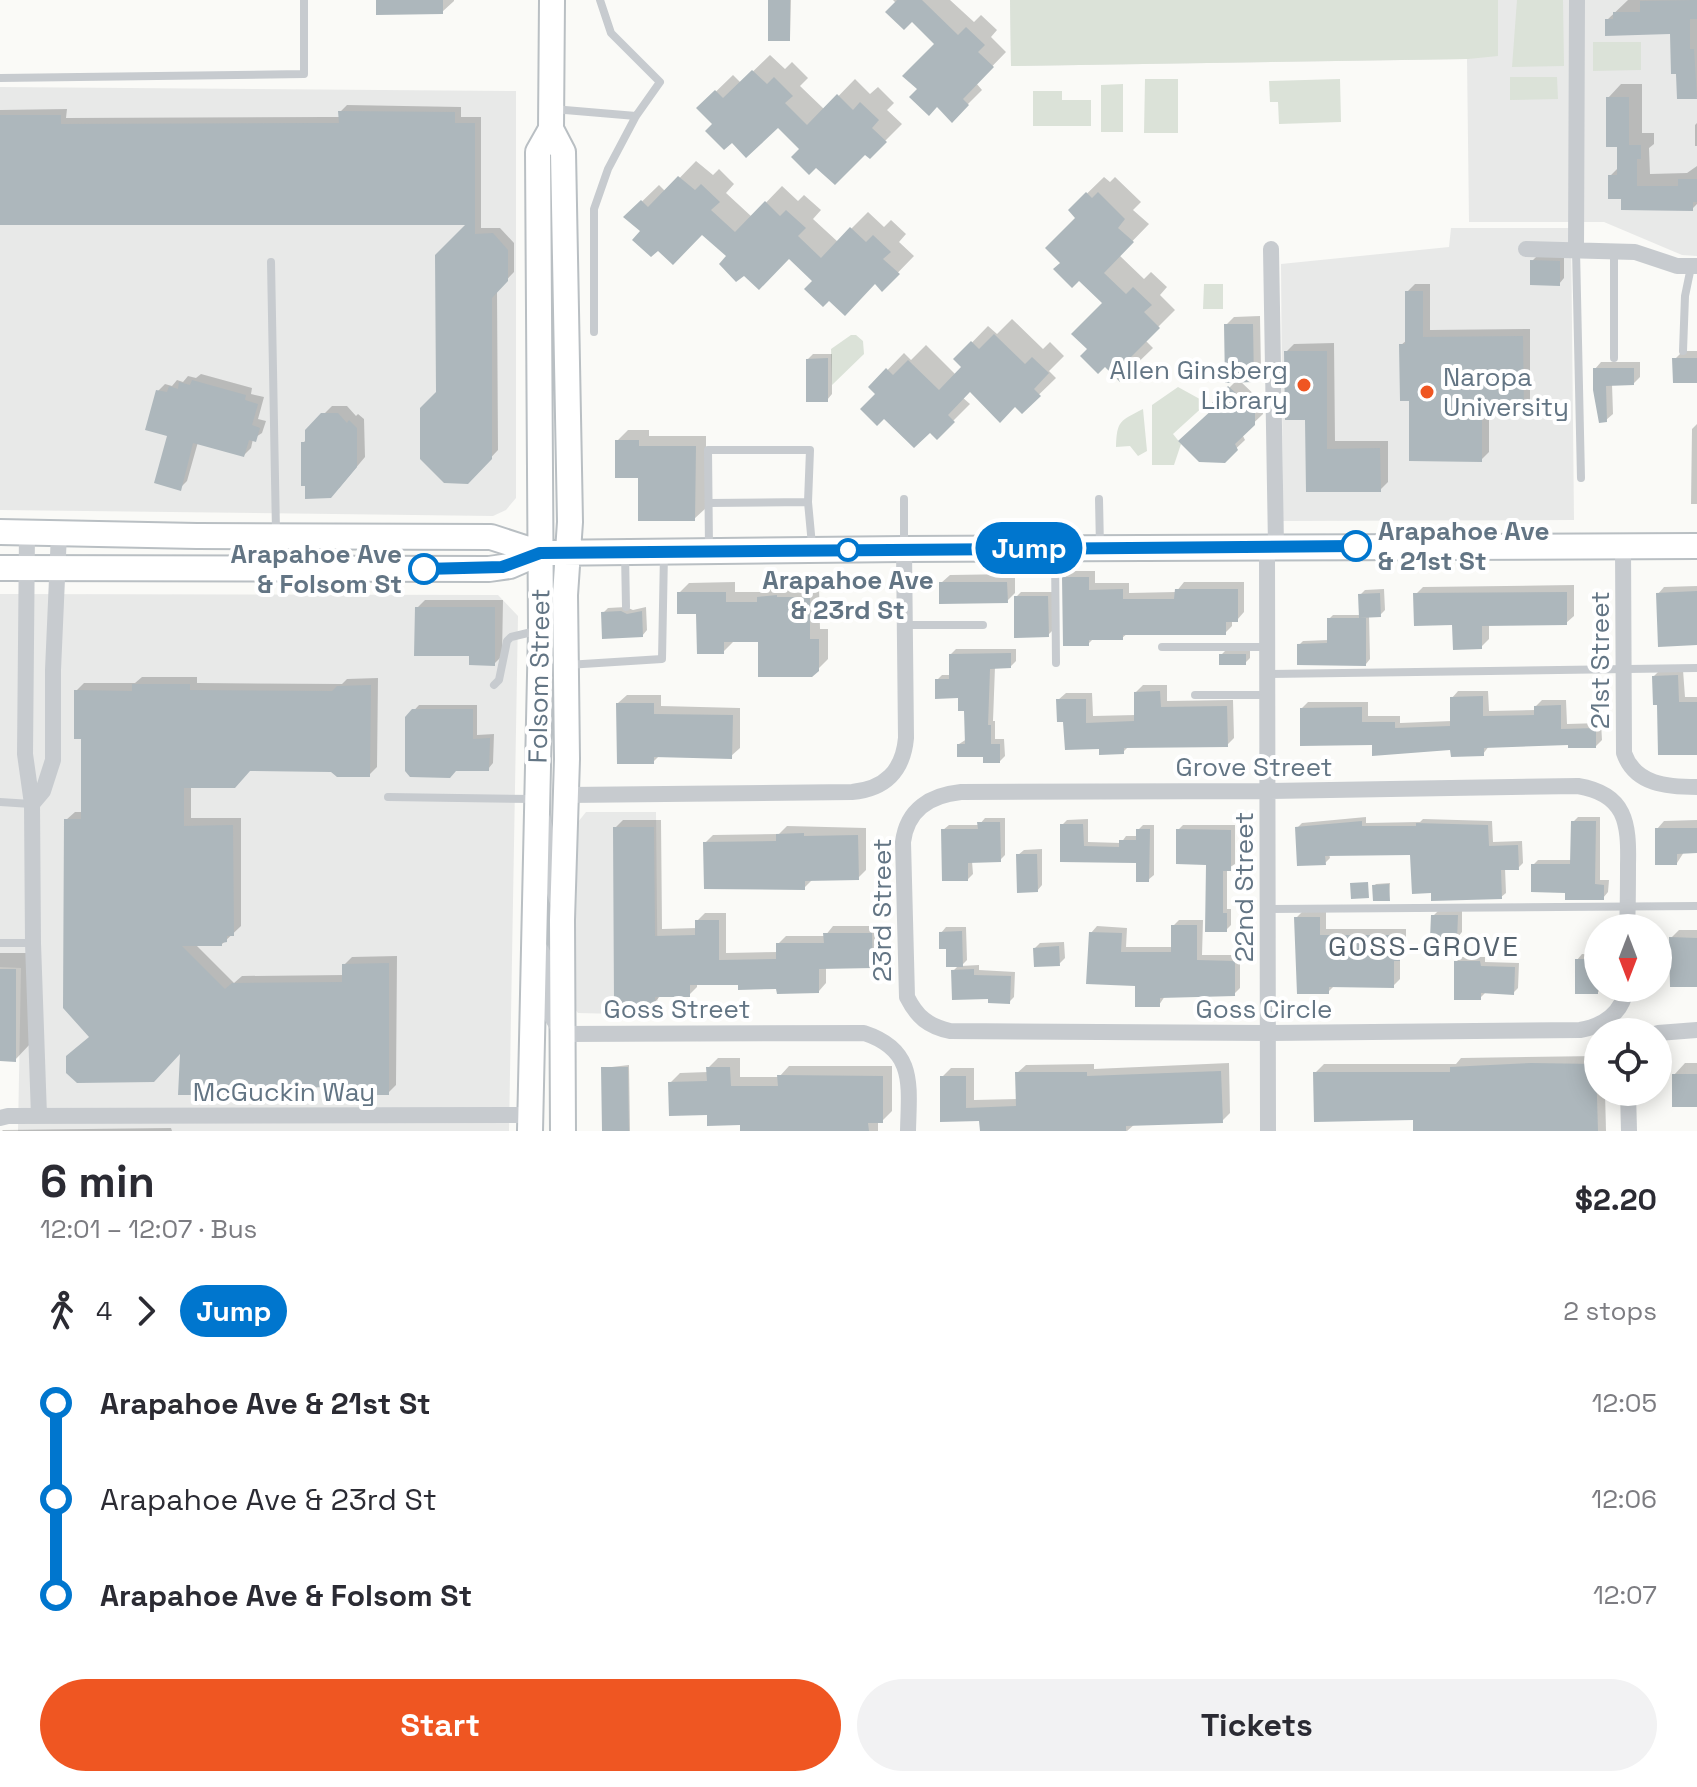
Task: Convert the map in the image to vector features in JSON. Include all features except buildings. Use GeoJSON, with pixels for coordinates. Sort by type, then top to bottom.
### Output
{"type":"FeatureCollection","features":[{"type":"Feature","properties":{"kind":"main road","name":"Folsom Street"},"geometry":{"type":"LineString","coordinates":[[552,0],[552,119],[563,152],[570,522],[566,665],[567,795],[562,920],[563,1131]]}},
{"type":"Feature","properties":{"kind":"main road","name":"Folsom Street"},"geometry":{"type":"LineString","coordinates":[[530,1123],[541,630],[538,152],[552,119]]}},
{"type":"Feature","properties":{"kind":"main road"},"geometry":{"type":"LineString","coordinates":[[0,532],[491,537],[540,553],[1697,546]]}},
{"type":"Feature","properties":{"kind":"main road"},"geometry":{"type":"LineString","coordinates":[[0,568],[489,569],[510,566],[540,553]]}},
{"type":"Feature","properties":{"kind":"street"},"geometry":{"type":"LineString","coordinates":[[1576,250],[1577,0]]}},
{"type":"Feature","properties":{"kind":"street","name":"22nd Street"},"geometry":{"type":"LineString","coordinates":[[1268,1131],[1271,249]]}},
{"type":"Feature","properties":{"kind":"street"},"geometry":{"type":"LineString","coordinates":[[1526,249],[1635,252],[1677,266],[1694,266]]}},
{"type":"Feature","properties":{"kind":"street"},"geometry":{"type":"LineString","coordinates":[[27,532],[25,754],[32,804],[39,1116]]}},
{"type":"Feature","properties":{"kind":"street"},"geometry":{"type":"LineString","coordinates":[[32,804],[43,791],[53,760],[59,533]]}},
{"type":"Feature","properties":{"kind":"street","name":"21st Street"},"geometry":{"type":"LineString","coordinates":[[1623,546],[1624,753],[1642,778],[1664,786],[1697,787]]}},
{"type":"Feature","properties":{"kind":"street"},"geometry":{"type":"LineString","coordinates":[[567,795],[852,792],[868,790],[888,780],[899,767],[905,751],[904,549]]}},
{"type":"Feature","properties":{"kind":"street","name":"Grove Street"},"geometry":{"type":"LineString","coordinates":[[916,811],[937,796],[969,791],[1269,791],[1578,786],[1597,791],[1618,806],[1627,826],[1628,907]]}},
{"type":"Feature","properties":{"kind":"street","name":"23rd Street"},"geometry":{"type":"LineString","coordinates":[[914,1011],[906,991],[902,854],[906,826],[916,811]]}},
{"type":"Feature","properties":{"kind":"street"},"geometry":{"type":"LineString","coordinates":[[1628,907],[1628,914]]}},
{"type":"Feature","properties":{"kind":"street"},"geometry":{"type":"LineString","coordinates":[[534,940],[547,961],[549,1012],[562,1034]]}},
{"type":"Feature","properties":{"kind":"street","name":"Goss Circle"},"geometry":{"type":"LineString","coordinates":[[914,1011],[928,1024],[950,1031],[1268,1033],[1580,1030],[1594,1028],[1609,1020],[1622,1002]]}},
{"type":"Feature","properties":{"kind":"street"},"geometry":{"type":"LineString","coordinates":[[1672,1032],[1697,1030]]}},
{"type":"Feature","properties":{"kind":"street","name":"Goss Street"},"geometry":{"type":"LineString","coordinates":[[562,1034],[851,1031],[875,1036],[896,1049],[907,1070],[908,1131]]}},
{"type":"Feature","properties":{"kind":"street"},"geometry":{"type":"LineString","coordinates":[[1628,1106],[1629,1131]]}},
{"type":"Feature","properties":{"kind":"street","name":"McGuckin Way"},"geometry":{"type":"LineString","coordinates":[[0,1118],[530,1123]]}},
{"type":"Feature","properties":{"kind":"lane"},"geometry":{"type":"LineString","coordinates":[[0,78],[304,74],[304,0]]}},
{"type":"Feature","properties":{"kind":"lane"},"geometry":{"type":"LineString","coordinates":[[594,332],[594,209],[608,169],[636,116],[660,82],[611,33],[600,0]]}},
{"type":"Feature","properties":{"kind":"lane"},"geometry":{"type":"LineString","coordinates":[[552,119],[636,116]]}},
{"type":"Feature","properties":{"kind":"lane"},"geometry":{"type":"LineString","coordinates":[[1576,250],[1581,478]]}},
{"type":"Feature","properties":{"kind":"lane"},"geometry":{"type":"LineString","coordinates":[[1614,251],[1614,358]]}},
{"type":"Feature","properties":{"kind":"lane"},"geometry":{"type":"LineString","coordinates":[[271,262],[276,537]]}},
{"type":"Feature","properties":{"kind":"lane"},"geometry":{"type":"LineString","coordinates":[[1683,351],[1685,296],[1694,266]]}},
{"type":"Feature","properties":{"kind":"lane"},"geometry":{"type":"LineString","coordinates":[[709,551],[708,450],[810,450],[808,502],[813,550]]}},
{"type":"Feature","properties":{"kind":"lane"},"geometry":{"type":"LineString","coordinates":[[904,499],[904,549]]}},
{"type":"Feature","properties":{"kind":"lane"},"geometry":{"type":"LineString","coordinates":[[1099,499],[1100,548]]}},
{"type":"Feature","properties":{"kind":"lane"},"geometry":{"type":"LineString","coordinates":[[709,503],[808,502]]}},
{"type":"Feature","properties":{"kind":"lane"},"geometry":{"type":"LineString","coordinates":[[1054,548],[1056,663]]}},
{"type":"Feature","properties":{"kind":"lane"},"geometry":{"type":"LineString","coordinates":[[625,552],[626,607]]}},
{"type":"Feature","properties":{"kind":"lane"},"geometry":{"type":"LineString","coordinates":[[566,665],[660,661],[663,657],[664,552]]}},
{"type":"Feature","properties":{"kind":"lane"},"geometry":{"type":"LineString","coordinates":[[904,625],[983,625]]}},
{"type":"Feature","properties":{"kind":"lane"},"geometry":{"type":"LineString","coordinates":[[494,685],[499,680],[507,641],[511,637],[541,630]]}},
{"type":"Feature","properties":{"kind":"lane"},"geometry":{"type":"LineString","coordinates":[[1162,647],[1268,647]]}},
{"type":"Feature","properties":{"kind":"lane"},"geometry":{"type":"LineString","coordinates":[[1268,674],[1697,668]]}},
{"type":"Feature","properties":{"kind":"lane"},"geometry":{"type":"LineString","coordinates":[[1195,695],[1268,695]]}},
{"type":"Feature","properties":{"kind":"lane"},"geometry":{"type":"LineString","coordinates":[[388,797],[537,799],[549,823],[549,893],[562,920]]}},
{"type":"Feature","properties":{"kind":"lane"},"geometry":{"type":"LineString","coordinates":[[0,802],[32,804]]}},
{"type":"Feature","properties":{"kind":"lane"},"geometry":{"type":"LineString","coordinates":[[1268,909],[1697,906]]}},
{"type":"Feature","properties":{"kind":"lane"},"geometry":{"type":"LineString","coordinates":[[0,943],[33,943]]}},
{"type":"Feature","properties":{"kind":"shaded area"},"geometry":{"type":"Polygon","coordinates":[[[1010,0],[1697,0],[1697,256],[1682,255],[1604,222],[1469,222],[1467,59],[1011,66],[1010,0]]]}},
{"type":"Feature","properties":{"kind":"shaded area"},"geometry":{"type":"Polygon","coordinates":[[[1010,0],[1498,0],[1498,56],[1011,66],[1010,0]]]}},
{"type":"Feature","properties":{"kind":"shaded area"},"geometry":{"type":"Polygon","coordinates":[[[1517,0],[1563,0],[1564,66],[1512,67],[1517,0]]]}},
{"type":"Feature","properties":{"kind":"shaded area"},"geometry":{"type":"Polygon","coordinates":[[[1593,42],[1641,42],[1641,70],[1593,71],[1593,42]]]}},
{"type":"Feature","properties":{"kind":"shaded area"},"geometry":{"type":"Polygon","coordinates":[[[1510,77],[1557,77],[1558,99],[1510,100],[1510,77]]]}},
{"type":"Feature","properties":{"kind":"shaded area"},"geometry":{"type":"Polygon","coordinates":[[[1145,79],[1178,79],[1178,133],[1144,133],[1145,79]]]}},
{"type":"Feature","properties":{"kind":"shaded area"},"geometry":{"type":"Polygon","coordinates":[[[1340,79],[1341,122],[1279,124],[1278,102],[1270,102],[1269,81],[1340,79]]]}},
{"type":"Feature","properties":{"kind":"shaded area"},"geometry":{"type":"Polygon","coordinates":[[[1123,84],[1123,132],[1101,132],[1101,85],[1123,84]]]}},
{"type":"Feature","properties":{"kind":"shaded area"},"geometry":{"type":"Polygon","coordinates":[[[0,87],[516,91],[516,498],[506,510],[493,516],[0,510],[0,87]]]}},
{"type":"Feature","properties":{"kind":"shaded area"},"geometry":{"type":"Polygon","coordinates":[[[1033,91],[1062,91],[1062,100],[1091,100],[1091,126],[1033,126],[1033,91]]]}},
{"type":"Feature","properties":{"kind":"shaded area","name":"Naropa University"},"geometry":{"type":"Polygon","coordinates":[[[1451,228],[1571,228],[1574,520],[1283,521],[1281,264],[1449,247],[1451,228]]]}},
{"type":"Feature","properties":{"kind":"shaded area"},"geometry":{"type":"Polygon","coordinates":[[[1204,284],[1223,284],[1223,309],[1203,309],[1204,284]]]}},
{"type":"Feature","properties":{"kind":"shaded area"},"geometry":{"type":"Polygon","coordinates":[[[851,335],[863,341],[864,354],[832,385],[831,349],[851,335]]]}},
{"type":"Feature","properties":{"kind":"shaded area"},"geometry":{"type":"Polygon","coordinates":[[[1178,387],[1207,403],[1173,434],[1181,444],[1174,465],[1152,465],[1152,405],[1178,387]]]}},
{"type":"Feature","properties":{"kind":"shaded area"},"geometry":{"type":"Polygon","coordinates":[[[1143,409],[1147,451],[1138,456],[1130,446],[1116,447],[1121,422],[1143,409]]]}},
{"type":"Feature","properties":{"kind":"shaded area"},"geometry":{"type":"Polygon","coordinates":[[[0,594],[498,595],[518,616],[509,1131],[18,1131],[21,968],[0,967],[0,594]]]}},
{"type":"Feature","properties":{"kind":"shaded area"},"geometry":{"type":"Polygon","coordinates":[[[586,812],[656,812],[658,1015],[578,1013],[574,1008],[578,822],[586,812]]]}},
{"type":"Feature","properties":{"kind":"bus line","name":"Jump"},"geometry":{"type":"LineString","coordinates":[[424,569],[489,569],[510,566],[540,553],[1356,546]]}},
{"type":"Feature","properties":{"kind":"place","name":"Allen Ginsberg Library"},"geometry":{"type":"Point","coordinates":[1304,385]}},
{"type":"Feature","properties":{"kind":"place","name":"Naropa University"},"geometry":{"type":"Point","coordinates":[1427,392]}},
{"type":"Feature","properties":{"kind":"place","name":"Arapahoe Ave & 21st St"},"geometry":{"type":"Point","coordinates":[1356,546]}},
{"type":"Feature","properties":{"kind":"place","name":"Arapahoe Ave & 23rd St"},"geometry":{"type":"Point","coordinates":[848,550]}},
{"type":"Feature","properties":{"kind":"place","name":"Arapahoe Ave & Folsom St"},"geometry":{"type":"Point","coordinates":[424,569]}},
{"type":"Feature","properties":{"kind":"district","name":"GOSS-GROVE"},"geometry":{"type":"Point","coordinates":[1424,946]}}]}
